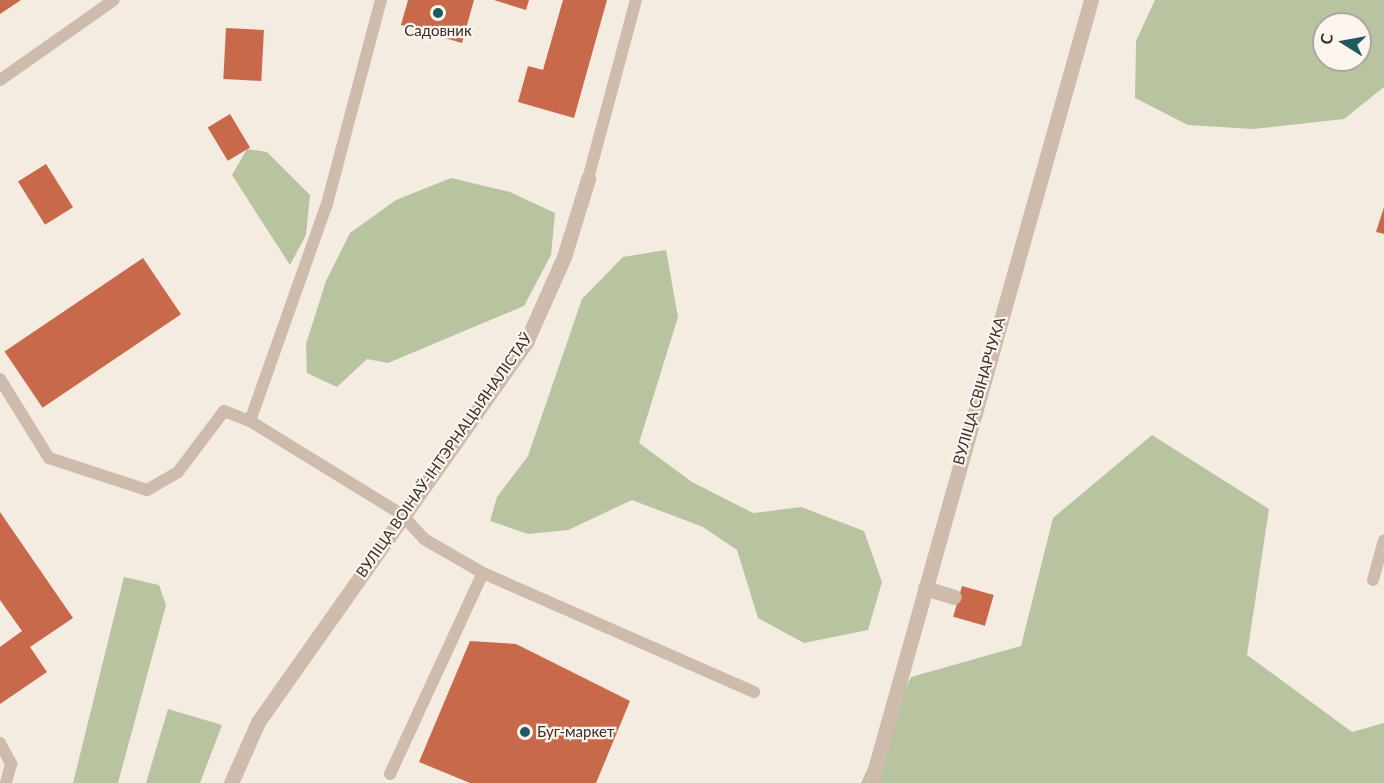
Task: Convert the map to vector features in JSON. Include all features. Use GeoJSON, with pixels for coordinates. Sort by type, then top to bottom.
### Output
{"type":"FeatureCollection","features":[{"type":"Feature","properties":{"kind":"street","name":"ВУЛІЦА СВІНАРЧУКА"},"geometry":{"type":"LineString","coordinates":[[871,783],[1092,0]]}},
{"type":"Feature","properties":{"kind":"street","name":"ВУЛІЦА ВОІНАЎ-ІНТЭРНАЦЫЯНАЛІСТАЎ"},"geometry":{"type":"LineString","coordinates":[[231,783],[258,722],[401,514],[526,340],[564,257],[588,179]]}},
{"type":"Feature","properties":{"kind":"street"},"geometry":{"type":"LineString","coordinates":[[925,588],[954,597]]}},
{"type":"Feature","properties":{"kind":"lane"},"geometry":{"type":"LineString","coordinates":[[0,80],[114,0]]}},
{"type":"Feature","properties":{"kind":"lane"},"geometry":{"type":"LineString","coordinates":[[250,421],[327,204],[381,0]]}},
{"type":"Feature","properties":{"kind":"lane","name":"ВУЛІЦА ВОІНАЎ-ІНТЭРНАЦЫЯНАЛІСТАЎ"},"geometry":{"type":"LineString","coordinates":[[588,179],[636,0]]}},
{"type":"Feature","properties":{"kind":"lane"},"geometry":{"type":"LineString","coordinates":[[0,379],[49,458],[147,490],[178,472],[224,411],[250,421],[401,514],[424,539],[483,573],[753,692]]}},
{"type":"Feature","properties":{"kind":"lane"},"geometry":{"type":"LineString","coordinates":[[1373,580],[1384,540]]}},
{"type":"Feature","properties":{"kind":"lane"},"geometry":{"type":"LineString","coordinates":[[390,774],[483,573]]}},
{"type":"Feature","properties":{"kind":"lane"},"geometry":{"type":"LineString","coordinates":[[0,743],[11,764],[6,783]]}},
{"type":"Feature","properties":{"kind":"green space"},"geometry":{"type":"Polygon","coordinates":[[[1155,0],[1384,0],[1384,87],[1344,119],[1253,129],[1188,125],[1135,98],[1136,41],[1155,0]]]}},
{"type":"Feature","properties":{"kind":"green space"},"geometry":{"type":"Polygon","coordinates":[[[247,149],[267,152],[310,195],[306,235],[290,265],[232,175],[247,149]]]}},
{"type":"Feature","properties":{"kind":"green space"},"geometry":{"type":"Polygon","coordinates":[[[451,178],[510,192],[555,213],[551,255],[524,306],[388,363],[367,359],[337,387],[307,373],[306,344],[326,281],[350,233],[396,200],[451,178]]]}},
{"type":"Feature","properties":{"kind":"green space"},"geometry":{"type":"Polygon","coordinates":[[[666,250],[678,317],[639,443],[692,482],[753,513],[801,507],[864,531],[882,582],[868,630],[804,643],[758,618],[737,550],[703,527],[632,500],[568,530],[528,534],[490,521],[497,497],[528,456],[582,299],[623,257],[666,250]]]}},
{"type":"Feature","properties":{"kind":"green space"},"geometry":{"type":"Polygon","coordinates":[[[1152,435],[1269,509],[1247,655],[1352,732],[1384,723],[1384,783],[861,783],[911,677],[1021,646],[1053,518],[1152,435]]]}},
{"type":"Feature","properties":{"kind":"green space"},"geometry":{"type":"Polygon","coordinates":[[[124,577],[159,585],[166,605],[118,783],[73,783],[124,577]]]}},
{"type":"Feature","properties":{"kind":"green space"},"geometry":{"type":"Polygon","coordinates":[[[168,709],[222,725],[200,783],[146,783],[168,709]]]}},
{"type":"Feature","properties":{"kind":"building"},"geometry":{"type":"Polygon","coordinates":[[[0,0],[21,0],[0,14],[0,0]]]}},
{"type":"Feature","properties":{"kind":"building","name":"Садовник"},"geometry":{"type":"Polygon","coordinates":[[[408,0],[474,0],[462,43],[401,25],[408,0]]]}},
{"type":"Feature","properties":{"kind":"building","name":"Садовник"},"geometry":{"type":"Polygon","coordinates":[[[494,0],[529,0],[526,10],[494,0]]]}},
{"type":"Feature","properties":{"kind":"building"},"geometry":{"type":"Polygon","coordinates":[[[563,0],[607,0],[574,118],[518,102],[528,66],[543,70],[563,0]]]}},
{"type":"Feature","properties":{"kind":"building"},"geometry":{"type":"Polygon","coordinates":[[[226,28],[264,30],[261,81],[223,79],[226,28]]]}},
{"type":"Feature","properties":{"kind":"building"},"geometry":{"type":"Polygon","coordinates":[[[230,114],[250,147],[228,161],[208,127],[230,114]]]}},
{"type":"Feature","properties":{"kind":"building"},"geometry":{"type":"Polygon","coordinates":[[[46,164],[73,207],[45,225],[18,181],[46,164]]]}},
{"type":"Feature","properties":{"kind":"building"},"geometry":{"type":"Polygon","coordinates":[[[1384,207],[1384,234],[1376,232],[1384,207]]]}},
{"type":"Feature","properties":{"kind":"building"},"geometry":{"type":"Polygon","coordinates":[[[143,258],[181,314],[43,408],[5,351],[143,258]]]}},
{"type":"Feature","properties":{"kind":"building"},"geometry":{"type":"Polygon","coordinates":[[[0,512],[73,618],[30,647],[47,672],[0,704],[0,647],[22,631],[0,600],[0,512]]]}},
{"type":"Feature","properties":{"kind":"building"},"geometry":{"type":"Polygon","coordinates":[[[962,586],[994,595],[985,626],[953,617],[962,586]]]}},
{"type":"Feature","properties":{"kind":"building","name":"Буг-маркет"},"geometry":{"type":"Polygon","coordinates":[[[470,641],[516,644],[630,701],[596,783],[470,783],[419,762],[470,641]]]}},
{"type":"Feature","properties":{"kind":"place","name":"Садовник"},"geometry":{"type":"Point","coordinates":[438,13]}},
{"type":"Feature","properties":{"kind":"place","name":"Буг-маркет"},"geometry":{"type":"Point","coordinates":[525,732]}}]}
